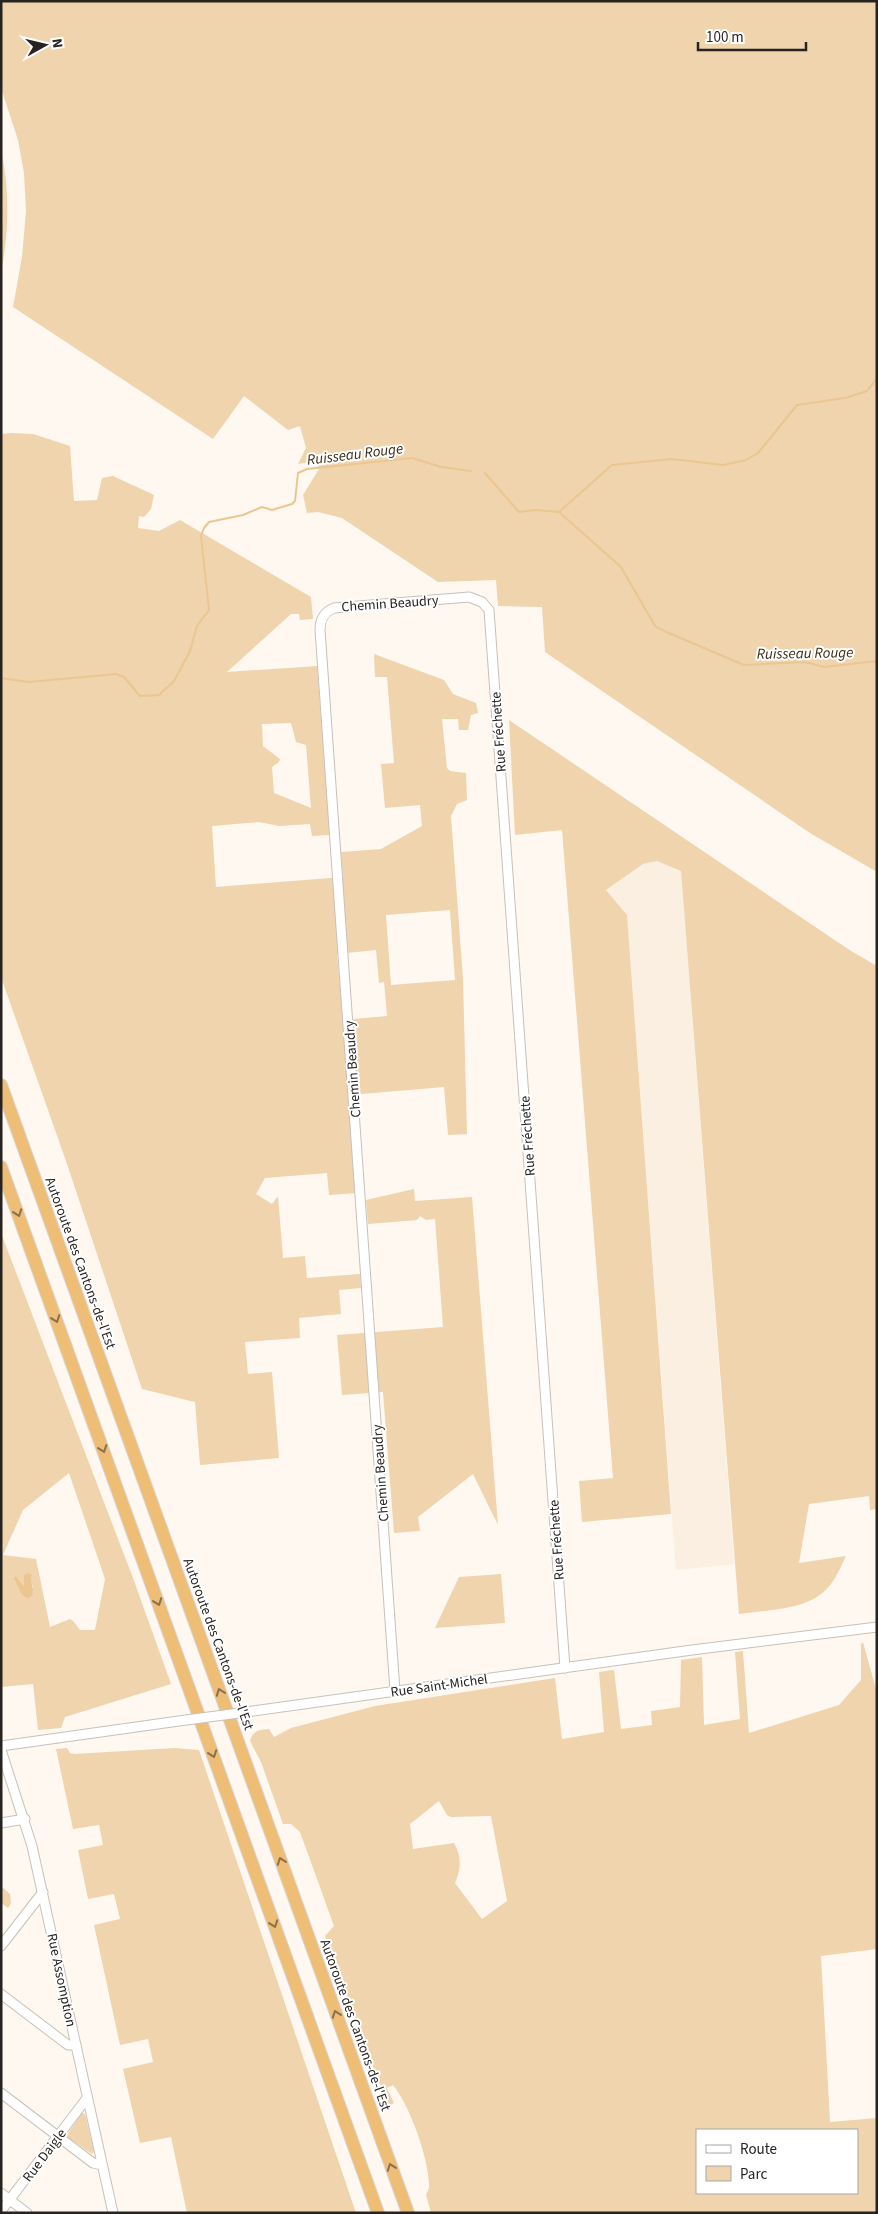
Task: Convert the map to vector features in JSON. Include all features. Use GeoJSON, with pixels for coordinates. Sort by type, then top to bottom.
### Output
{"type":"FeatureCollection","features":[{"type":"Feature","properties":{"kind":"highway","name":"Autoroute des Cantons-de-l'Est"},"geometry":{"type":"LineString","coordinates":[[1,1085],[408,2213]]}},
{"type":"Feature","properties":{"kind":"highway"},"geometry":{"type":"LineString","coordinates":[[1,1167],[378,2213]]}},
{"type":"Feature","properties":{"kind":"street","name":"Chemin Beaudry"},"geometry":{"type":"LineString","coordinates":[[395,1691],[320,624],[324,614],[340,607],[470,597],[478,599],[486,606]]}},
{"type":"Feature","properties":{"kind":"street","name":"Rue Fréchette"},"geometry":{"type":"LineString","coordinates":[[486,606],[490,617],[565,1668]]}},
{"type":"Feature","properties":{"kind":"street","name":"Rue Saint-Michel"},"geometry":{"type":"LineString","coordinates":[[1,1746],[877,1627]]}},
{"type":"Feature","properties":{"kind":"street","name":"Rue Assomption"},"geometry":{"type":"LineString","coordinates":[[1,1750],[25,1819],[43,1892],[112,2213]]}},
{"type":"Feature","properties":{"kind":"street"},"geometry":{"type":"LineString","coordinates":[[1,1823],[25,1819]]}},
{"type":"Feature","properties":{"kind":"street"},"geometry":{"type":"LineString","coordinates":[[1,1946],[43,1892]]}},
{"type":"Feature","properties":{"kind":"street"},"geometry":{"type":"LineString","coordinates":[[1,1994],[68,2045],[76,2045]]}},
{"type":"Feature","properties":{"kind":"street"},"geometry":{"type":"LineString","coordinates":[[1,2093],[93,2163],[102,2165]]}},
{"type":"Feature","properties":{"kind":"street","name":"Rue Daigle"},"geometry":{"type":"LineString","coordinates":[[1,2211],[88,2098]]}},
{"type":"Feature","properties":{"kind":"street"},"geometry":{"type":"LineString","coordinates":[[1,2193],[27,2213]]}},
{"type":"Feature","properties":{"kind":"shaded area"},"geometry":{"type":"Polygon","coordinates":[[[657,861],[681,870],[734,1564],[676,1570],[627,915],[606,890],[643,864],[657,861]]]}},
{"type":"Feature","properties":{"kind":"shaded area"},"geometry":{"type":"Polygon","coordinates":[[[29,1573],[32,1575],[33,1593],[32,1596],[27,1598],[22,1595],[14,1578],[16,1576],[24,1586],[24,1575],[29,1573]]]}},
{"type":"Feature","properties":{"kind":"green space"},"geometry":{"type":"Polygon","coordinates":[[[1,1],[877,1],[877,872],[810,833],[545,652],[542,607],[498,606],[496,580],[438,582],[342,518],[318,512],[307,513],[303,495],[319,469],[317,461],[298,464],[306,448],[300,426],[288,430],[244,396],[213,439],[13,307],[22,257],[26,211],[24,173],[18,140],[1,88],[1,1]]]}},
{"type":"Feature","properties":{"kind":"green space"},"geometry":{"type":"Polygon","coordinates":[[[1,150],[6,180],[7,227],[1,273],[1,150]]]}},
{"type":"Feature","properties":{"kind":"green space"},"geometry":{"type":"Polygon","coordinates":[[[1,434],[33,434],[70,446],[74,501],[97,500],[102,478],[113,476],[154,495],[151,509],[144,517],[139,516],[138,528],[159,531],[180,520],[311,597],[313,619],[300,620],[299,614],[291,614],[227,672],[317,666],[330,835],[312,836],[310,824],[279,826],[259,822],[212,826],[216,887],[343,877],[341,852],[381,849],[422,826],[420,805],[385,808],[381,764],[394,763],[387,677],[375,677],[374,654],[444,680],[453,694],[476,703],[478,713],[471,715],[468,730],[459,730],[458,719],[442,719],[447,768],[450,771],[466,773],[467,800],[457,804],[451,816],[463,979],[467,1134],[448,1135],[444,1087],[350,1095],[357,1193],[329,1195],[327,1173],[265,1178],[256,1194],[272,1204],[278,1196],[283,1258],[305,1256],[307,1278],[360,1274],[361,1288],[339,1290],[341,1314],[299,1318],[300,1338],[245,1342],[248,1374],[272,1372],[279,1458],[200,1465],[195,1402],[142,1389],[66,1161],[1,977],[1,434]],[[291,723],[262,724],[263,746],[280,759],[272,767],[274,793],[311,808],[306,745],[296,742],[291,723]],[[450,910],[386,915],[391,985],[455,980],[450,910]],[[376,950],[337,954],[343,1020],[387,1016],[384,982],[379,983],[376,950]]]}},
{"type":"Feature","properties":{"kind":"green space"},"geometry":{"type":"Polygon","coordinates":[[[509,720],[851,951],[877,966],[877,1509],[870,1510],[869,1496],[809,1504],[799,1563],[846,1556],[835,1578],[825,1591],[815,1598],[791,1607],[739,1614],[681,871],[657,861],[643,864],[606,890],[627,915],[671,1514],[582,1522],[579,1481],[613,1478],[562,830],[515,835],[509,720]]]}},
{"type":"Feature","properties":{"kind":"green space"},"geometry":{"type":"Polygon","coordinates":[[[414,1189],[415,1201],[472,1197],[498,1525],[473,1474],[418,1517],[420,1531],[394,1533],[383,1392],[342,1395],[337,1335],[443,1327],[435,1219],[426,1220],[420,1216],[417,1220],[368,1224],[366,1200],[414,1189]]]}},
{"type":"Feature","properties":{"kind":"green space"},"geometry":{"type":"Polygon","coordinates":[[[1,1233],[133,1578],[171,1684],[65,1717],[61,1728],[38,1730],[33,1684],[1,1687],[1,1233]],[[69,1473],[23,1510],[3,1555],[36,1559],[50,1627],[70,1619],[80,1630],[95,1630],[105,1579],[69,1473]],[[32,1576],[24,1577],[24,1586],[17,1577],[22,1595],[33,1587],[30,1580],[32,1576]]]}},
{"type":"Feature","properties":{"kind":"green space"},"geometry":{"type":"Polygon","coordinates":[[[501,1574],[505,1623],[435,1628],[459,1577],[501,1574]]]}},
{"type":"Feature","properties":{"kind":"green space"},"geometry":{"type":"Polygon","coordinates":[[[863,1642],[877,1693],[877,1949],[821,1956],[830,2122],[877,2118],[877,2213],[431,2213],[426,2195],[429,2187],[428,2173],[422,2146],[412,2118],[393,2085],[387,2088],[394,2103],[388,2107],[325,1936],[334,1926],[300,1832],[291,1824],[283,1824],[261,1762],[250,1741],[253,1735],[259,1730],[269,1729],[274,1737],[291,1728],[375,1706],[555,1678],[562,1739],[604,1732],[599,1672],[614,1670],[621,1729],[652,1725],[651,1711],[680,1707],[681,1660],[702,1657],[704,1725],[740,1719],[735,1652],[743,1651],[749,1733],[839,1705],[861,1680],[861,1644],[863,1642]],[[439,1801],[410,1824],[413,1849],[454,1843],[460,1863],[455,1883],[482,1919],[507,1901],[491,1816],[451,1817],[447,1815],[439,1801]]]}},
{"type":"Feature","properties":{"kind":"green space"},"geometry":{"type":"Polygon","coordinates":[[[67,1748],[70,1753],[74,1754],[175,1748],[199,1750],[356,2213],[187,2213],[171,2137],[140,2143],[123,2069],[153,2062],[148,2039],[120,2045],[94,1925],[120,1919],[114,1894],[88,1899],[78,1850],[103,1845],[99,1825],[73,1829],[56,1749],[67,1748]]]}},
{"type":"Feature","properties":{"kind":"green space"},"geometry":{"type":"Polygon","coordinates":[[[1,1886],[10,1894],[11,1903],[8,1908],[1,1903],[1,1886]]]}},
{"type":"Feature","properties":{"kind":"green space"},"geometry":{"type":"Polygon","coordinates":[[[82,2113],[85,2114],[94,2151],[92,2154],[66,2136],[82,2113]]]}},
{"type":"Feature","properties":{"kind":"waterway"},"geometry":{"type":"LineString","coordinates":[[559,512],[612,465],[672,459],[723,465],[746,460],[758,453],[797,405],[845,398],[867,391],[877,378]]}},
{"type":"Feature","properties":{"kind":"waterway","name":"Ruisseau Rouge"},"geometry":{"type":"LineString","coordinates":[[1,678],[29,682],[116,674],[124,677],[140,696],[159,695],[174,681],[190,651],[197,626],[209,610],[201,536],[209,522],[243,515],[262,507],[272,510],[292,504],[295,501],[298,473],[307,469],[412,458],[441,467],[471,471]]}},
{"type":"Feature","properties":{"kind":"waterway","name":"Ruisseau Rouge"},"geometry":{"type":"LineString","coordinates":[[485,473],[519,512],[536,510],[559,512],[621,567],[655,626],[664,631],[744,665],[805,662],[824,667],[877,661]]}}]}
